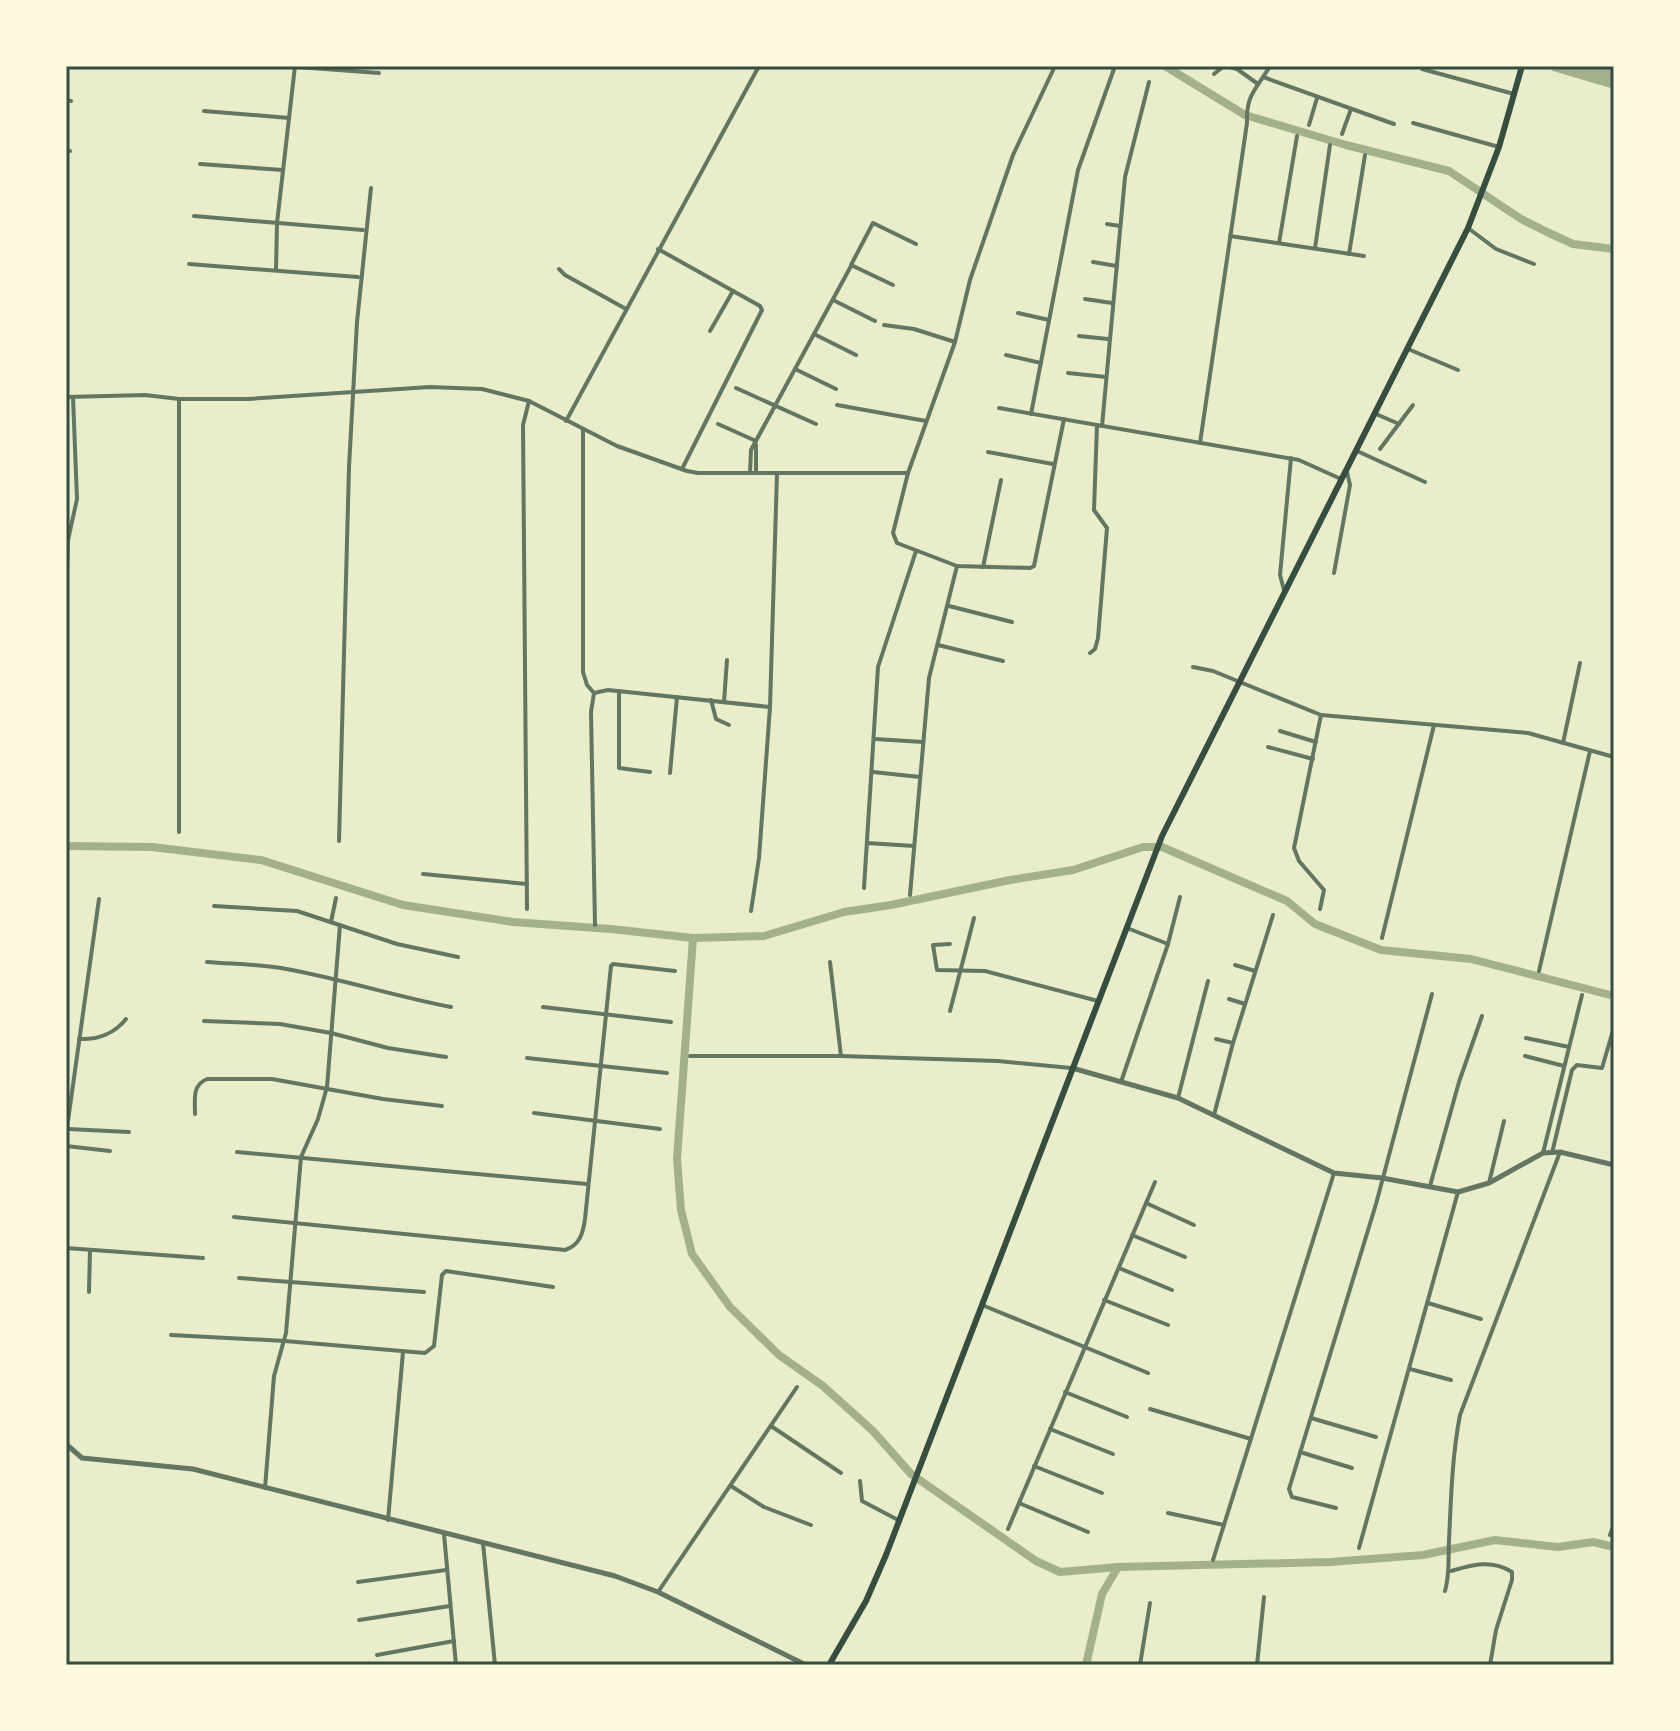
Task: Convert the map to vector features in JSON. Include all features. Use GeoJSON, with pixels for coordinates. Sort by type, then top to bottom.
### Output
{"type":"FeatureCollection","features":[{"type":"Feature","properties":{"kind":"main road"},"geometry":{"type":"LineString","coordinates":[[829,1665],[866,1601],[900,1521],[1162,836],[1468,228],[1499,147],[1522,66]]}},
{"type":"Feature","properties":{"kind":"street"},"geometry":{"type":"LineString","coordinates":[[284,66],[379,73]]}},
{"type":"Feature","properties":{"kind":"street"},"geometry":{"type":"LineString","coordinates":[[276,270],[277,223],[295,66]]}},
{"type":"Feature","properties":{"kind":"street"},"geometry":{"type":"LineString","coordinates":[[566,421],[759,66]]}},
{"type":"Feature","properties":{"kind":"street"},"geometry":{"type":"LineString","coordinates":[[1055,66],[1013,155],[970,280],[955,342],[908,473],[892,538],[897,543],[957,566],[1034,566],[1064,419]]}},
{"type":"Feature","properties":{"kind":"street"},"geometry":{"type":"LineString","coordinates":[[1031,414],[1078,170],[1115,66]]}},
{"type":"Feature","properties":{"kind":"street"},"geometry":{"type":"LineString","coordinates":[[1214,74],[1225,66],[1237,69],[1258,84]]}},
{"type":"Feature","properties":{"kind":"street"},"geometry":{"type":"LineString","coordinates":[[1200,443],[1247,123],[1246,104],[1270,66]]}},
{"type":"Feature","properties":{"kind":"street"},"geometry":{"type":"LineString","coordinates":[[1422,69],[1514,94]]}},
{"type":"Feature","properties":{"kind":"street"},"geometry":{"type":"LineString","coordinates":[[1263,77],[1394,124]]}},
{"type":"Feature","properties":{"kind":"street"},"geometry":{"type":"LineString","coordinates":[[1090,653],[1095,649],[1098,638],[1107,528],[1094,510],[1108,339],[1125,177],[1149,82]]}},
{"type":"Feature","properties":{"kind":"street"},"geometry":{"type":"LineString","coordinates":[[1309,125],[1317,98]]}},
{"type":"Feature","properties":{"kind":"street"},"geometry":{"type":"LineString","coordinates":[[1342,134],[1351,109]]}},
{"type":"Feature","properties":{"kind":"street"},"geometry":{"type":"LineString","coordinates":[[204,111],[289,118]]}},
{"type":"Feature","properties":{"kind":"street"},"geometry":{"type":"LineString","coordinates":[[1413,123],[1499,147]]}},
{"type":"Feature","properties":{"kind":"street"},"geometry":{"type":"LineString","coordinates":[[1279,243],[1297,136]]}},
{"type":"Feature","properties":{"kind":"street"},"geometry":{"type":"LineString","coordinates":[[1315,248],[1330,145]]}},
{"type":"Feature","properties":{"kind":"street"},"geometry":{"type":"LineString","coordinates":[[1349,254],[1365,155]]}},
{"type":"Feature","properties":{"kind":"street"},"geometry":{"type":"LineString","coordinates":[[200,164],[283,170]]}},
{"type":"Feature","properties":{"kind":"street"},"geometry":{"type":"LineString","coordinates":[[339,841],[349,467],[357,322],[371,188]]}},
{"type":"Feature","properties":{"kind":"street"},"geometry":{"type":"LineString","coordinates":[[194,216],[363,230]]}},
{"type":"Feature","properties":{"kind":"street"},"geometry":{"type":"LineString","coordinates":[[753,473],[756,443],[873,223],[916,244]]}},
{"type":"Feature","properties":{"kind":"street"},"geometry":{"type":"LineString","coordinates":[[1107,224],[1120,226]]}},
{"type":"Feature","properties":{"kind":"street"},"geometry":{"type":"LineString","coordinates":[[1468,228],[1496,249],[1534,264]]}},
{"type":"Feature","properties":{"kind":"street"},"geometry":{"type":"LineString","coordinates":[[1230,236],[1364,256]]}},
{"type":"Feature","properties":{"kind":"street"},"geometry":{"type":"LineString","coordinates":[[658,249],[760,306],[762,312],[682,469]]}},
{"type":"Feature","properties":{"kind":"street"},"geometry":{"type":"LineString","coordinates":[[1093,262],[1117,266]]}},
{"type":"Feature","properties":{"kind":"street"},"geometry":{"type":"LineString","coordinates":[[189,264],[358,277]]}},
{"type":"Feature","properties":{"kind":"street"},"geometry":{"type":"LineString","coordinates":[[851,265],[893,285]]}},
{"type":"Feature","properties":{"kind":"street"},"geometry":{"type":"LineString","coordinates":[[559,269],[626,309]]}},
{"type":"Feature","properties":{"kind":"street"},"geometry":{"type":"LineString","coordinates":[[710,331],[733,291]]}},
{"type":"Feature","properties":{"kind":"street"},"geometry":{"type":"LineString","coordinates":[[1085,299],[1112,303]]}},
{"type":"Feature","properties":{"kind":"street"},"geometry":{"type":"LineString","coordinates":[[833,300],[875,321]]}},
{"type":"Feature","properties":{"kind":"street"},"geometry":{"type":"LineString","coordinates":[[1018,313],[1049,320]]}},
{"type":"Feature","properties":{"kind":"street"},"geometry":{"type":"LineString","coordinates":[[884,325],[914,329],[955,342]]}},
{"type":"Feature","properties":{"kind":"street"},"geometry":{"type":"LineString","coordinates":[[814,334],[856,355]]}},
{"type":"Feature","properties":{"kind":"street"},"geometry":{"type":"LineString","coordinates":[[1079,336],[1108,339]]}},
{"type":"Feature","properties":{"kind":"street"},"geometry":{"type":"LineString","coordinates":[[1408,349],[1458,370]]}},
{"type":"Feature","properties":{"kind":"street"},"geometry":{"type":"LineString","coordinates":[[1006,355],[1041,363]]}},
{"type":"Feature","properties":{"kind":"street"},"geometry":{"type":"LineString","coordinates":[[795,369],[836,389]]}},
{"type":"Feature","properties":{"kind":"street"},"geometry":{"type":"LineString","coordinates":[[1068,373],[1106,377]]}},
{"type":"Feature","properties":{"kind":"street"},"geometry":{"type":"LineString","coordinates":[[66,397],[145,395],[179,399],[248,399],[430,387],[468,388],[529,401],[583,430],[698,473],[908,473]]}},
{"type":"Feature","properties":{"kind":"street"},"geometry":{"type":"LineString","coordinates":[[736,388],[816,424]]}},
{"type":"Feature","properties":{"kind":"street"},"geometry":{"type":"LineString","coordinates":[[66,605],[68,540],[77,499],[73,397]]}},
{"type":"Feature","properties":{"kind":"street"},"geometry":{"type":"LineString","coordinates":[[179,399],[179,832]]}},
{"type":"Feature","properties":{"kind":"street"},"geometry":{"type":"LineString","coordinates":[[527,909],[523,425],[529,401]]}},
{"type":"Feature","properties":{"kind":"street"},"geometry":{"type":"LineString","coordinates":[[837,405],[926,421]]}},
{"type":"Feature","properties":{"kind":"street"},"geometry":{"type":"LineString","coordinates":[[1380,449],[1413,405]]}},
{"type":"Feature","properties":{"kind":"street"},"geometry":{"type":"LineString","coordinates":[[999,408],[1291,458],[1343,480]]}},
{"type":"Feature","properties":{"kind":"street"},"geometry":{"type":"LineString","coordinates":[[1376,414],[1399,424]]}},
{"type":"Feature","properties":{"kind":"street"},"geometry":{"type":"LineString","coordinates":[[718,424],[756,443]]}},
{"type":"Feature","properties":{"kind":"street"},"geometry":{"type":"LineString","coordinates":[[583,430],[583,672],[587,685],[594,693]]}},
{"type":"Feature","properties":{"kind":"street"},"geometry":{"type":"LineString","coordinates":[[1357,451],[1425,482]]}},
{"type":"Feature","properties":{"kind":"street"},"geometry":{"type":"LineString","coordinates":[[988,452],[1053,464]]}},
{"type":"Feature","properties":{"kind":"street"},"geometry":{"type":"LineString","coordinates":[[1285,592],[1280,575],[1291,458]]}},
{"type":"Feature","properties":{"kind":"street"},"geometry":{"type":"LineString","coordinates":[[1334,573],[1350,485],[1347,472]]}},
{"type":"Feature","properties":{"kind":"street"},"geometry":{"type":"LineString","coordinates":[[751,911],[759,858],[770,707],[777,473]]}},
{"type":"Feature","properties":{"kind":"street"},"geometry":{"type":"LineString","coordinates":[[983,567],[1001,480]]}},
{"type":"Feature","properties":{"kind":"street"},"geometry":{"type":"LineString","coordinates":[[864,888],[878,667],[916,551]]}},
{"type":"Feature","properties":{"kind":"street"},"geometry":{"type":"LineString","coordinates":[[910,895],[929,678],[957,566]]}},
{"type":"Feature","properties":{"kind":"street"},"geometry":{"type":"LineString","coordinates":[[948,605],[1012,622]]}},
{"type":"Feature","properties":{"kind":"street"},"geometry":{"type":"LineString","coordinates":[[938,645],[1003,661]]}},
{"type":"Feature","properties":{"kind":"street"},"geometry":{"type":"LineString","coordinates":[[724,702],[727,660]]}},
{"type":"Feature","properties":{"kind":"street"},"geometry":{"type":"LineString","coordinates":[[1563,743],[1580,663]]}},
{"type":"Feature","properties":{"kind":"street"},"geometry":{"type":"LineString","coordinates":[[1193,667],[1213,671],[1321,715],[1528,733],[1614,757]]}},
{"type":"Feature","properties":{"kind":"street"},"geometry":{"type":"LineString","coordinates":[[594,693],[608,690],[770,707]]}},
{"type":"Feature","properties":{"kind":"street"},"geometry":{"type":"LineString","coordinates":[[619,691],[619,768],[650,772]]}},
{"type":"Feature","properties":{"kind":"street"},"geometry":{"type":"LineString","coordinates":[[594,693],[591,712],[595,925]]}},
{"type":"Feature","properties":{"kind":"street"},"geometry":{"type":"LineString","coordinates":[[670,773],[677,697]]}},
{"type":"Feature","properties":{"kind":"street"},"geometry":{"type":"LineString","coordinates":[[711,700],[716,719],[729,725]]}},
{"type":"Feature","properties":{"kind":"street"},"geometry":{"type":"LineString","coordinates":[[1320,909],[1324,890],[1299,861],[1294,848],[1321,715]]}},
{"type":"Feature","properties":{"kind":"street"},"geometry":{"type":"LineString","coordinates":[[1382,938],[1434,725]]}},
{"type":"Feature","properties":{"kind":"street"},"geometry":{"type":"LineString","coordinates":[[1280,731],[1316,742]]}},
{"type":"Feature","properties":{"kind":"street"},"geometry":{"type":"LineString","coordinates":[[875,739],[923,742]]}},
{"type":"Feature","properties":{"kind":"street"},"geometry":{"type":"LineString","coordinates":[[1268,747],[1313,759]]}},
{"type":"Feature","properties":{"kind":"street"},"geometry":{"type":"LineString","coordinates":[[1539,971],[1590,751]]}},
{"type":"Feature","properties":{"kind":"street"},"geometry":{"type":"LineString","coordinates":[[873,772],[920,777]]}},
{"type":"Feature","properties":{"kind":"street"},"geometry":{"type":"LineString","coordinates":[[867,843],[914,846]]}},
{"type":"Feature","properties":{"kind":"street"},"geometry":{"type":"LineString","coordinates":[[423,874],[527,884]]}},
{"type":"Feature","properties":{"kind":"street"},"geometry":{"type":"LineString","coordinates":[[1121,1082],[1168,944],[1180,897]]}},
{"type":"Feature","properties":{"kind":"street"},"geometry":{"type":"LineString","coordinates":[[331,922],[336,898]]}},
{"type":"Feature","properties":{"kind":"street"},"geometry":{"type":"LineString","coordinates":[[99,899],[67,1132],[129,1132]]}},
{"type":"Feature","properties":{"kind":"street"},"geometry":{"type":"LineString","coordinates":[[214,906],[297,911],[397,944],[458,957]]}},
{"type":"Feature","properties":{"kind":"street"},"geometry":{"type":"LineString","coordinates":[[1214,1115],[1273,915]]}},
{"type":"Feature","properties":{"kind":"street"},"geometry":{"type":"LineString","coordinates":[[950,1011],[974,918]]}},
{"type":"Feature","properties":{"kind":"street"},"geometry":{"type":"LineString","coordinates":[[265,1488],[274,1376],[285,1341],[301,1157],[318,1119],[327,1087],[340,925]]}},
{"type":"Feature","properties":{"kind":"street"},"geometry":{"type":"LineString","coordinates":[[1127,928],[1168,944]]}},
{"type":"Feature","properties":{"kind":"street"},"geometry":{"type":"LineString","coordinates":[[950,944],[933,945],[935,969],[985,971],[1098,1001]]}},
{"type":"Feature","properties":{"kind":"street"},"geometry":{"type":"LineString","coordinates":[[207,962],[277,967],[451,1007]]}},
{"type":"Feature","properties":{"kind":"street"},"geometry":{"type":"LineString","coordinates":[[830,962],[841,1056]]}},
{"type":"Feature","properties":{"kind":"street"},"geometry":{"type":"LineString","coordinates":[[234,1217],[565,1250],[571,1248],[583,1234],[613,964],[675,971]]}},
{"type":"Feature","properties":{"kind":"street"},"geometry":{"type":"LineString","coordinates":[[1235,965],[1255,971]]}},
{"type":"Feature","properties":{"kind":"street"},"geometry":{"type":"LineString","coordinates":[[1178,1098],[1208,981]]}},
{"type":"Feature","properties":{"kind":"street"},"geometry":{"type":"LineString","coordinates":[[1336,1508],[1292,1497],[1289,1493],[1382,1178],[1432,994]]}},
{"type":"Feature","properties":{"kind":"street"},"geometry":{"type":"LineString","coordinates":[[1543,1153],[1582,995]]}},
{"type":"Feature","properties":{"kind":"street"},"geometry":{"type":"LineString","coordinates":[[1229,999],[1245,1004]]}},
{"type":"Feature","properties":{"kind":"street"},"geometry":{"type":"LineString","coordinates":[[543,1007],[671,1022]]}},
{"type":"Feature","properties":{"kind":"street"},"geometry":{"type":"LineString","coordinates":[[1430,1186],[1459,1082],[1482,1016]]}},
{"type":"Feature","properties":{"kind":"street"},"geometry":{"type":"LineString","coordinates":[[79,1039],[96,1039],[120,1027],[126,1019]]}},
{"type":"Feature","properties":{"kind":"street"},"geometry":{"type":"LineString","coordinates":[[204,1021],[280,1024],[388,1048],[446,1057]]}},
{"type":"Feature","properties":{"kind":"street"},"geometry":{"type":"LineString","coordinates":[[1552,1153],[1572,1070],[1577,1065],[1602,1068],[1614,1027]]}},
{"type":"Feature","properties":{"kind":"street"},"geometry":{"type":"LineString","coordinates":[[1526,1038],[1569,1047]]}},
{"type":"Feature","properties":{"kind":"street"},"geometry":{"type":"LineString","coordinates":[[1216,1039],[1233,1043]]}},
{"type":"Feature","properties":{"kind":"street"},"geometry":{"type":"LineString","coordinates":[[690,1056],[841,1056],[998,1061],[1071,1068],[1178,1098],[1334,1173],[1458,1192],[1489,1183],[1543,1153],[1560,1152],[1614,1165]]}},
{"type":"Feature","properties":{"kind":"street"},"geometry":{"type":"LineString","coordinates":[[1525,1056],[1564,1066]]}},
{"type":"Feature","properties":{"kind":"street"},"geometry":{"type":"LineString","coordinates":[[527,1058],[667,1073]]}},
{"type":"Feature","properties":{"kind":"street"},"geometry":{"type":"LineString","coordinates":[[195,1114],[195,1088],[207,1079],[272,1079],[442,1106]]}},
{"type":"Feature","properties":{"kind":"street"},"geometry":{"type":"LineString","coordinates":[[534,1113],[660,1129]]}},
{"type":"Feature","properties":{"kind":"street"},"geometry":{"type":"LineString","coordinates":[[1489,1183],[1504,1121]]}},
{"type":"Feature","properties":{"kind":"street"},"geometry":{"type":"LineString","coordinates":[[66,1146],[110,1151]]}},
{"type":"Feature","properties":{"kind":"street"},"geometry":{"type":"LineString","coordinates":[[237,1152],[587,1184]]}},
{"type":"Feature","properties":{"kind":"street"},"geometry":{"type":"LineString","coordinates":[[1445,1591],[1451,1571],[1449,1546],[1455,1443],[1465,1396],[1496,1327],[1560,1152]]}},
{"type":"Feature","properties":{"kind":"street"},"geometry":{"type":"LineString","coordinates":[[1213,1560],[1334,1173]]}},
{"type":"Feature","properties":{"kind":"street"},"geometry":{"type":"LineString","coordinates":[[1008,1529],[1155,1182]]}},
{"type":"Feature","properties":{"kind":"street"},"geometry":{"type":"LineString","coordinates":[[1359,1548],[1458,1192]]}},
{"type":"Feature","properties":{"kind":"street"},"geometry":{"type":"LineString","coordinates":[[1146,1203],[1194,1225]]}},
{"type":"Feature","properties":{"kind":"street"},"geometry":{"type":"LineString","coordinates":[[1132,1235],[1185,1257]]}},
{"type":"Feature","properties":{"kind":"street"},"geometry":{"type":"LineString","coordinates":[[66,1248],[203,1258]]}},
{"type":"Feature","properties":{"kind":"street"},"geometry":{"type":"LineString","coordinates":[[89,1292],[90,1249]]}},
{"type":"Feature","properties":{"kind":"street"},"geometry":{"type":"LineString","coordinates":[[1118,1268],[1172,1290]]}},
{"type":"Feature","properties":{"kind":"street"},"geometry":{"type":"LineString","coordinates":[[171,1335],[425,1353],[434,1346],[442,1275],[446,1271],[553,1287]]}},
{"type":"Feature","properties":{"kind":"street"},"geometry":{"type":"LineString","coordinates":[[239,1278],[424,1292]]}},
{"type":"Feature","properties":{"kind":"street"},"geometry":{"type":"LineString","coordinates":[[1104,1300],[1168,1325]]}},
{"type":"Feature","properties":{"kind":"street"},"geometry":{"type":"LineString","coordinates":[[1428,1303],[1481,1319]]}},
{"type":"Feature","properties":{"kind":"street"},"geometry":{"type":"LineString","coordinates":[[982,1305],[1148,1373]]}},
{"type":"Feature","properties":{"kind":"street"},"geometry":{"type":"LineString","coordinates":[[388,1520],[403,1352]]}},
{"type":"Feature","properties":{"kind":"street"},"geometry":{"type":"LineString","coordinates":[[1410,1369],[1451,1380]]}},
{"type":"Feature","properties":{"kind":"street"},"geometry":{"type":"LineString","coordinates":[[658,1592],[797,1387]]}},
{"type":"Feature","properties":{"kind":"street"},"geometry":{"type":"LineString","coordinates":[[1065,1392],[1127,1417]]}},
{"type":"Feature","properties":{"kind":"street"},"geometry":{"type":"LineString","coordinates":[[1150,1409],[1251,1440]]}},
{"type":"Feature","properties":{"kind":"street"},"geometry":{"type":"LineString","coordinates":[[1311,1418],[1376,1437]]}},
{"type":"Feature","properties":{"kind":"street"},"geometry":{"type":"LineString","coordinates":[[771,1426],[841,1473]]}},
{"type":"Feature","properties":{"kind":"street"},"geometry":{"type":"LineString","coordinates":[[1050,1429],[1113,1454]]}},
{"type":"Feature","properties":{"kind":"street"},"geometry":{"type":"LineString","coordinates":[[66,1444],[82,1458],[193,1469],[615,1576],[658,1592],[806,1665]]}},
{"type":"Feature","properties":{"kind":"street"},"geometry":{"type":"LineString","coordinates":[[1300,1452],[1352,1468]]}},
{"type":"Feature","properties":{"kind":"street"},"geometry":{"type":"LineString","coordinates":[[1034,1466],[1102,1493]]}},
{"type":"Feature","properties":{"kind":"street"},"geometry":{"type":"LineString","coordinates":[[860,1481],[862,1501],[900,1521]]}},
{"type":"Feature","properties":{"kind":"street"},"geometry":{"type":"LineString","coordinates":[[731,1485],[764,1507],[811,1525]]}},
{"type":"Feature","properties":{"kind":"street"},"geometry":{"type":"LineString","coordinates":[[1019,1503],[1088,1532]]}},
{"type":"Feature","properties":{"kind":"street"},"geometry":{"type":"LineString","coordinates":[[1168,1513],[1224,1525]]}},
{"type":"Feature","properties":{"kind":"street"},"geometry":{"type":"LineString","coordinates":[[1610,1535],[1614,1524]]}},
{"type":"Feature","properties":{"kind":"street"},"geometry":{"type":"LineString","coordinates":[[444,1534],[456,1665]]}},
{"type":"Feature","properties":{"kind":"street"},"geometry":{"type":"LineString","coordinates":[[483,1543],[495,1665]]}},
{"type":"Feature","properties":{"kind":"street"},"geometry":{"type":"LineString","coordinates":[[1451,1571],[1480,1563],[1503,1566],[1512,1572],[1490,1665]]}},
{"type":"Feature","properties":{"kind":"street"},"geometry":{"type":"LineString","coordinates":[[358,1582],[447,1570]]}},
{"type":"Feature","properties":{"kind":"street"},"geometry":{"type":"LineString","coordinates":[[1257,1665],[1264,1597]]}},
{"type":"Feature","properties":{"kind":"street"},"geometry":{"type":"LineString","coordinates":[[1140,1665],[1150,1603]]}},
{"type":"Feature","properties":{"kind":"street"},"geometry":{"type":"LineString","coordinates":[[359,1620],[450,1606]]}},
{"type":"Feature","properties":{"kind":"street"},"geometry":{"type":"LineString","coordinates":[[377,1655],[454,1641]]}},
{"type":"Feature","properties":{"kind":"shaded area"},"geometry":{"type":"Polygon","coordinates":[[[1547,66],[1614,66],[1614,89],[1553,71],[1547,66]]]}},
{"type":"Feature","properties":{"kind":"waterway"},"geometry":{"type":"LineString","coordinates":[[1165,66],[1245,115],[1449,171],[1521,219],[1549,233],[1573,244],[1614,249]]}},
{"type":"Feature","properties":{"kind":"waterway"},"geometry":{"type":"LineString","coordinates":[[66,846],[152,847],[261,860],[403,905],[513,922],[693,938],[764,936],[844,912],[1073,870],[1143,847],[1162,847],[1287,901],[1315,924],[1381,950],[1471,959],[1614,996]]}},
{"type":"Feature","properties":{"kind":"waterway"},"geometry":{"type":"LineString","coordinates":[[693,938],[677,1159],[681,1210],[692,1254],[730,1307],[779,1355],[823,1386],[873,1431],[911,1474],[1036,1561],[1060,1572],[1118,1567],[1330,1562],[1423,1555],[1495,1540],[1558,1547],[1593,1542],[1614,1547]]}},
{"type":"Feature","properties":{"kind":"waterway"},"geometry":{"type":"LineString","coordinates":[[1086,1665],[1102,1594],[1118,1567]]}}]}
